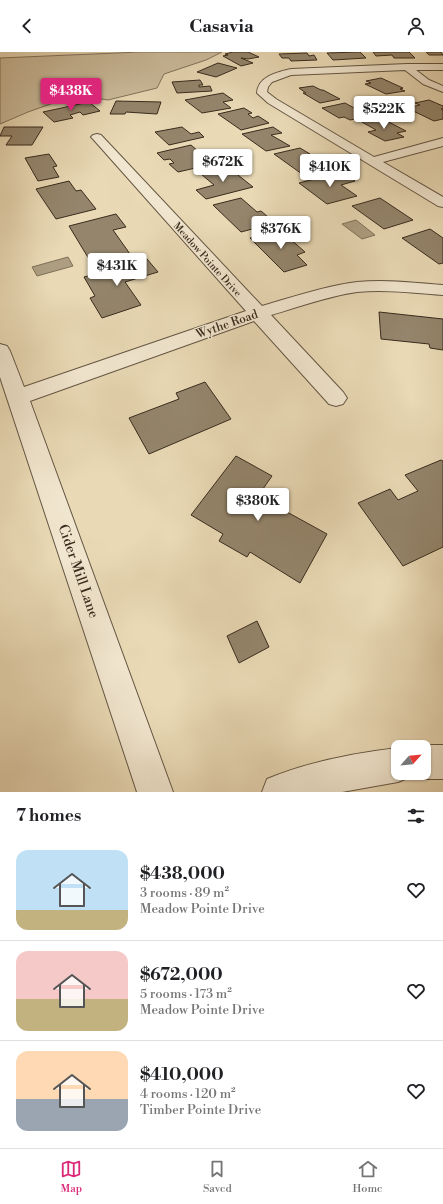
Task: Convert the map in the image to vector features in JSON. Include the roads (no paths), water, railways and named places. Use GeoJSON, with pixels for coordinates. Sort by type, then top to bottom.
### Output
{"type":"FeatureCollection","features":[{"type":"Feature","properties":{"kind":"street"},"geometry":{"type":"LineString","coordinates":[[407,67],[426,82],[443,89]]}},
{"type":"Feature","properties":{"kind":"street"},"geometry":{"type":"LineString","coordinates":[[443,67],[407,67],[294,72],[271,79],[264,83],[262,88],[262,93],[266,97],[443,203]]}},
{"type":"Feature","properties":{"kind":"street","name":"Meadow Pointe Drive"},"geometry":{"type":"LineString","coordinates":[[97,137],[336,398]]}},
{"type":"Feature","properties":{"kind":"street"},"geometry":{"type":"LineString","coordinates":[[372,161],[443,142]]}},
{"type":"Feature","properties":{"kind":"street","name":"Wythe Road"},"geometry":{"type":"LineString","coordinates":[[18,397],[258,313],[310,297],[358,287],[389,286],[443,290]]}},
{"type":"Feature","properties":{"kind":"street","name":"Cider Mill Lane"},"geometry":{"type":"LineString","coordinates":[[0,351],[18,397],[155,792]]}},
{"type":"Feature","properties":{"kind":"street"},"geometry":{"type":"LineString","coordinates":[[431,762],[443,762]]}},
{"type":"Feature","properties":{"kind":"street"},"geometry":{"type":"LineString","coordinates":[[280,792],[326,778],[375,767],[391,766]]}}]}
